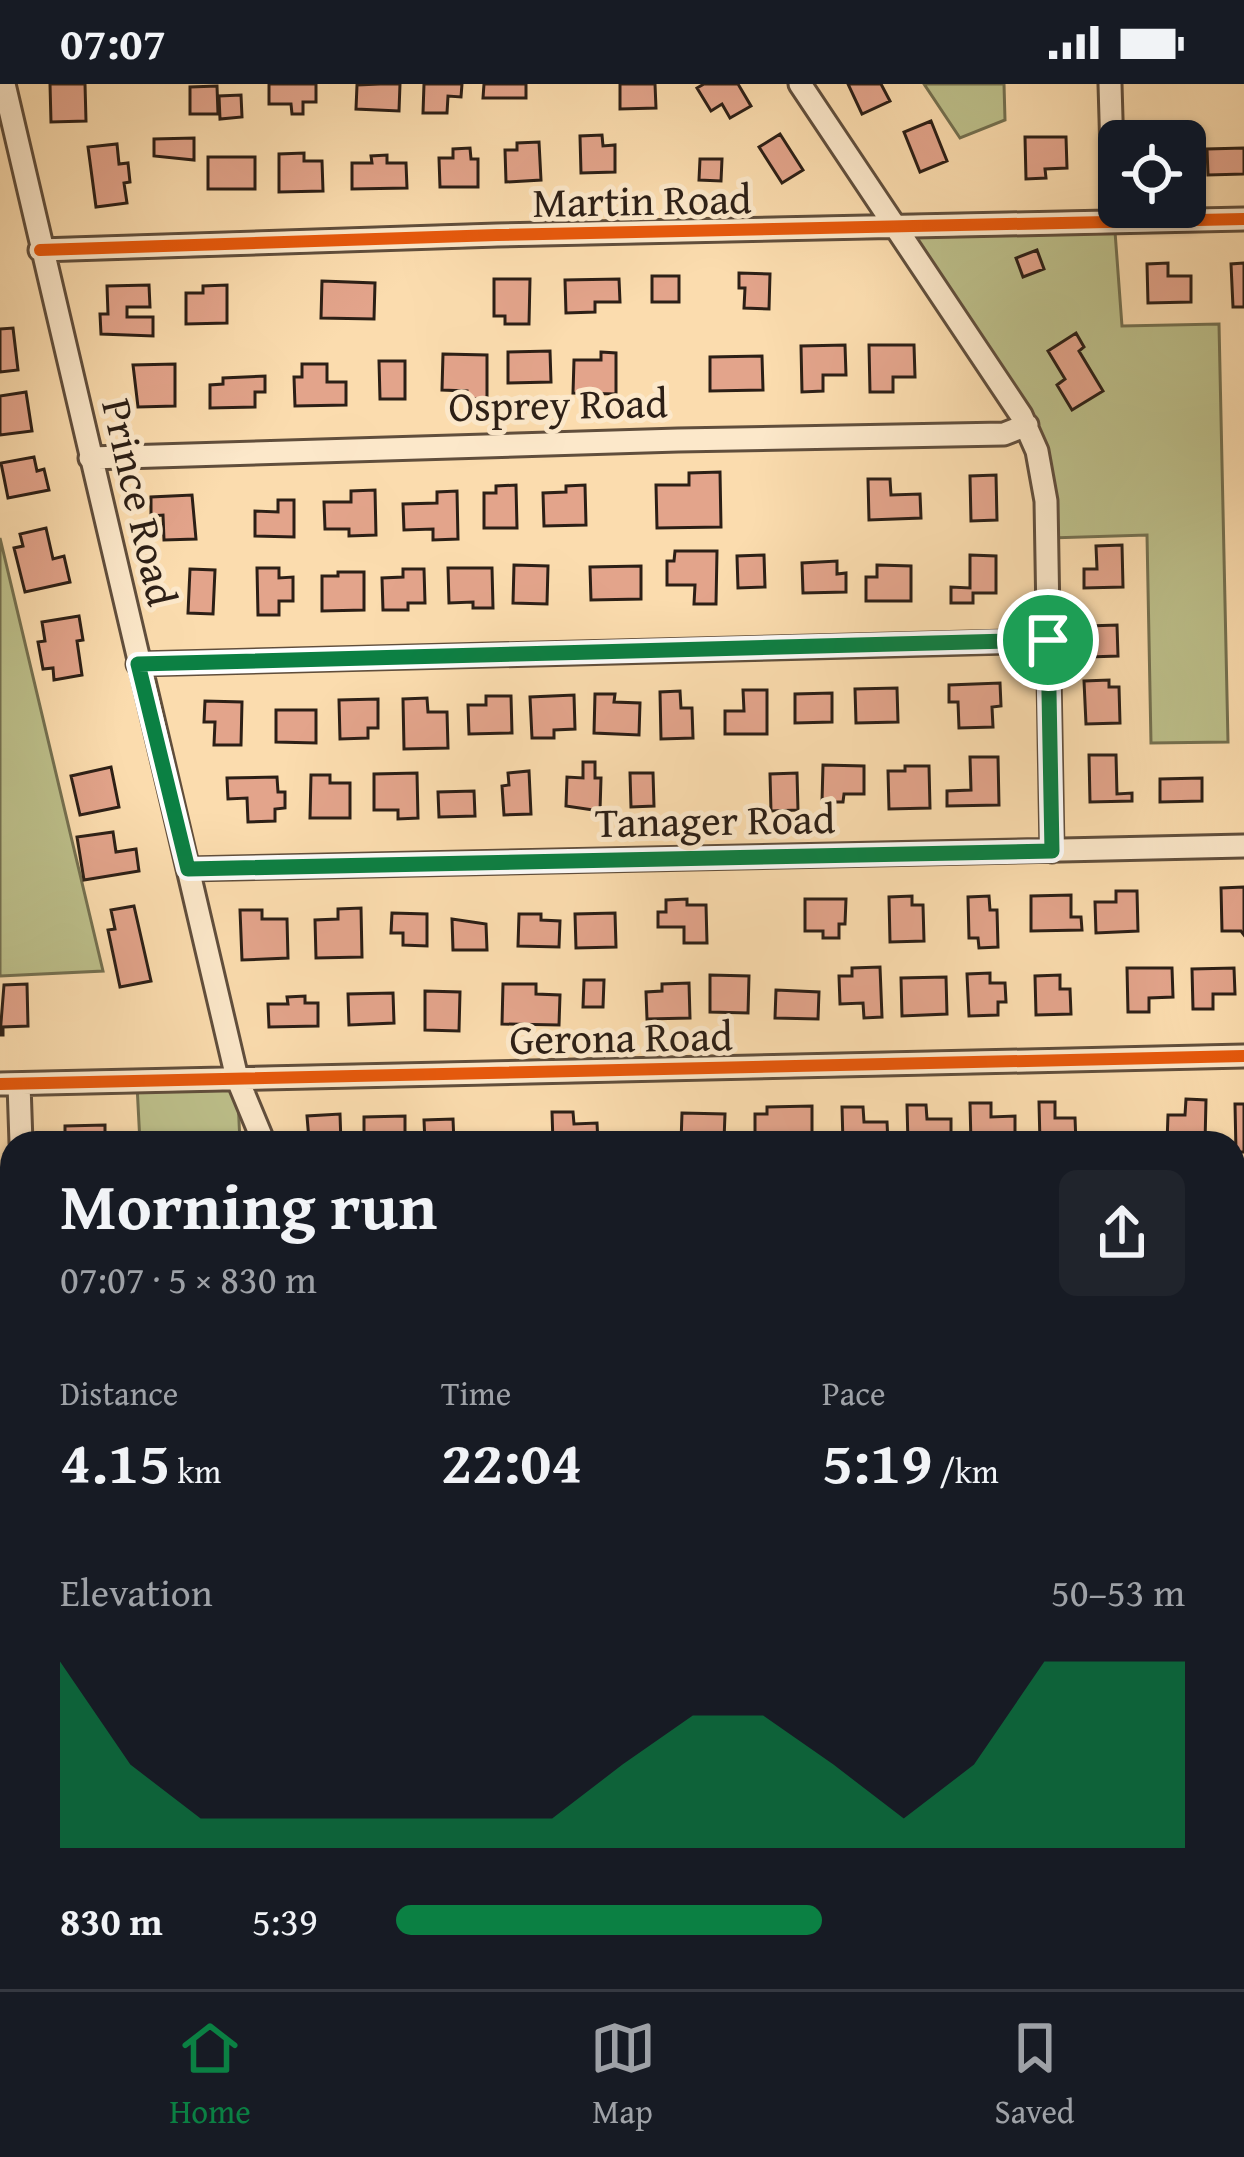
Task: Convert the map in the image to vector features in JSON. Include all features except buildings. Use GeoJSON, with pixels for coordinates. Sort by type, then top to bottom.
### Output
{"type":"FeatureCollection","features":[{"type":"Feature","properties":{"kind":"street","name":"Prince Road"},"geometry":{"type":"LineString","coordinates":[[4,84],[237,1078],[259,1131]]}},
{"type":"Feature","properties":{"kind":"street"},"geometry":{"type":"LineString","coordinates":[[800,84],[1027,425],[1043,476],[1052,851]]}},
{"type":"Feature","properties":{"kind":"street"},"geometry":{"type":"LineString","coordinates":[[1110,84],[1111,120]]}},
{"type":"Feature","properties":{"kind":"street","name":"Martin Road"},"geometry":{"type":"LineString","coordinates":[[1206,220],[1244,219]]}},
{"type":"Feature","properties":{"kind":"street","name":"Martin Road"},"geometry":{"type":"LineString","coordinates":[[40,250],[1098,221]]}},
{"type":"Feature","properties":{"kind":"street","name":"Osprey Road"},"geometry":{"type":"LineString","coordinates":[[90,458],[1004,434],[1027,425]]}},
{"type":"Feature","properties":{"kind":"street"},"geometry":{"type":"LineString","coordinates":[[138,664],[1048,640]]}},
{"type":"Feature","properties":{"kind":"street","name":"Tanager Road"},"geometry":{"type":"LineString","coordinates":[[188,869],[1244,846]]}},
{"type":"Feature","properties":{"kind":"street","name":"Gerona Road"},"geometry":{"type":"LineString","coordinates":[[10,1084],[1244,1055]]}},
{"type":"Feature","properties":{"kind":"street"},"geometry":{"type":"LineString","coordinates":[[10,1084],[19,1131]]}},
{"type":"Feature","properties":{"kind":"green space"},"geometry":{"type":"Polygon","coordinates":[[[924,84],[1004,84],[1005,120],[960,138],[924,84]]]}},
{"type":"Feature","properties":{"kind":"green space"},"geometry":{"type":"Polygon","coordinates":[[[1098,219],[1098,228],[1115,228],[1122,326],[1219,324],[1228,742],[1151,743],[1147,535],[1050,538],[1044,468],[896,230],[1098,219]]]}},
{"type":"Feature","properties":{"kind":"green space"},"geometry":{"type":"Polygon","coordinates":[[[0,538],[103,971],[0,976],[0,538]]]}},
{"type":"Feature","properties":{"kind":"green space"},"geometry":{"type":"Polygon","coordinates":[[[237,1077],[239,1131],[139,1131],[137,1085],[237,1077]]]}},
{"type":"Feature","properties":{"kind":"cycle path"},"geometry":{"type":"LineString","coordinates":[[40,250],[1244,219]]}},
{"type":"Feature","properties":{"kind":"cycle path"},"geometry":{"type":"LineString","coordinates":[[0,1084],[1244,1056]]}},
{"type":"Feature","properties":{"kind":"route"},"geometry":{"type":"LineString","coordinates":[[1048,640],[1052,851],[188,869],[138,664],[230,660],[1048,640]]}}]}
